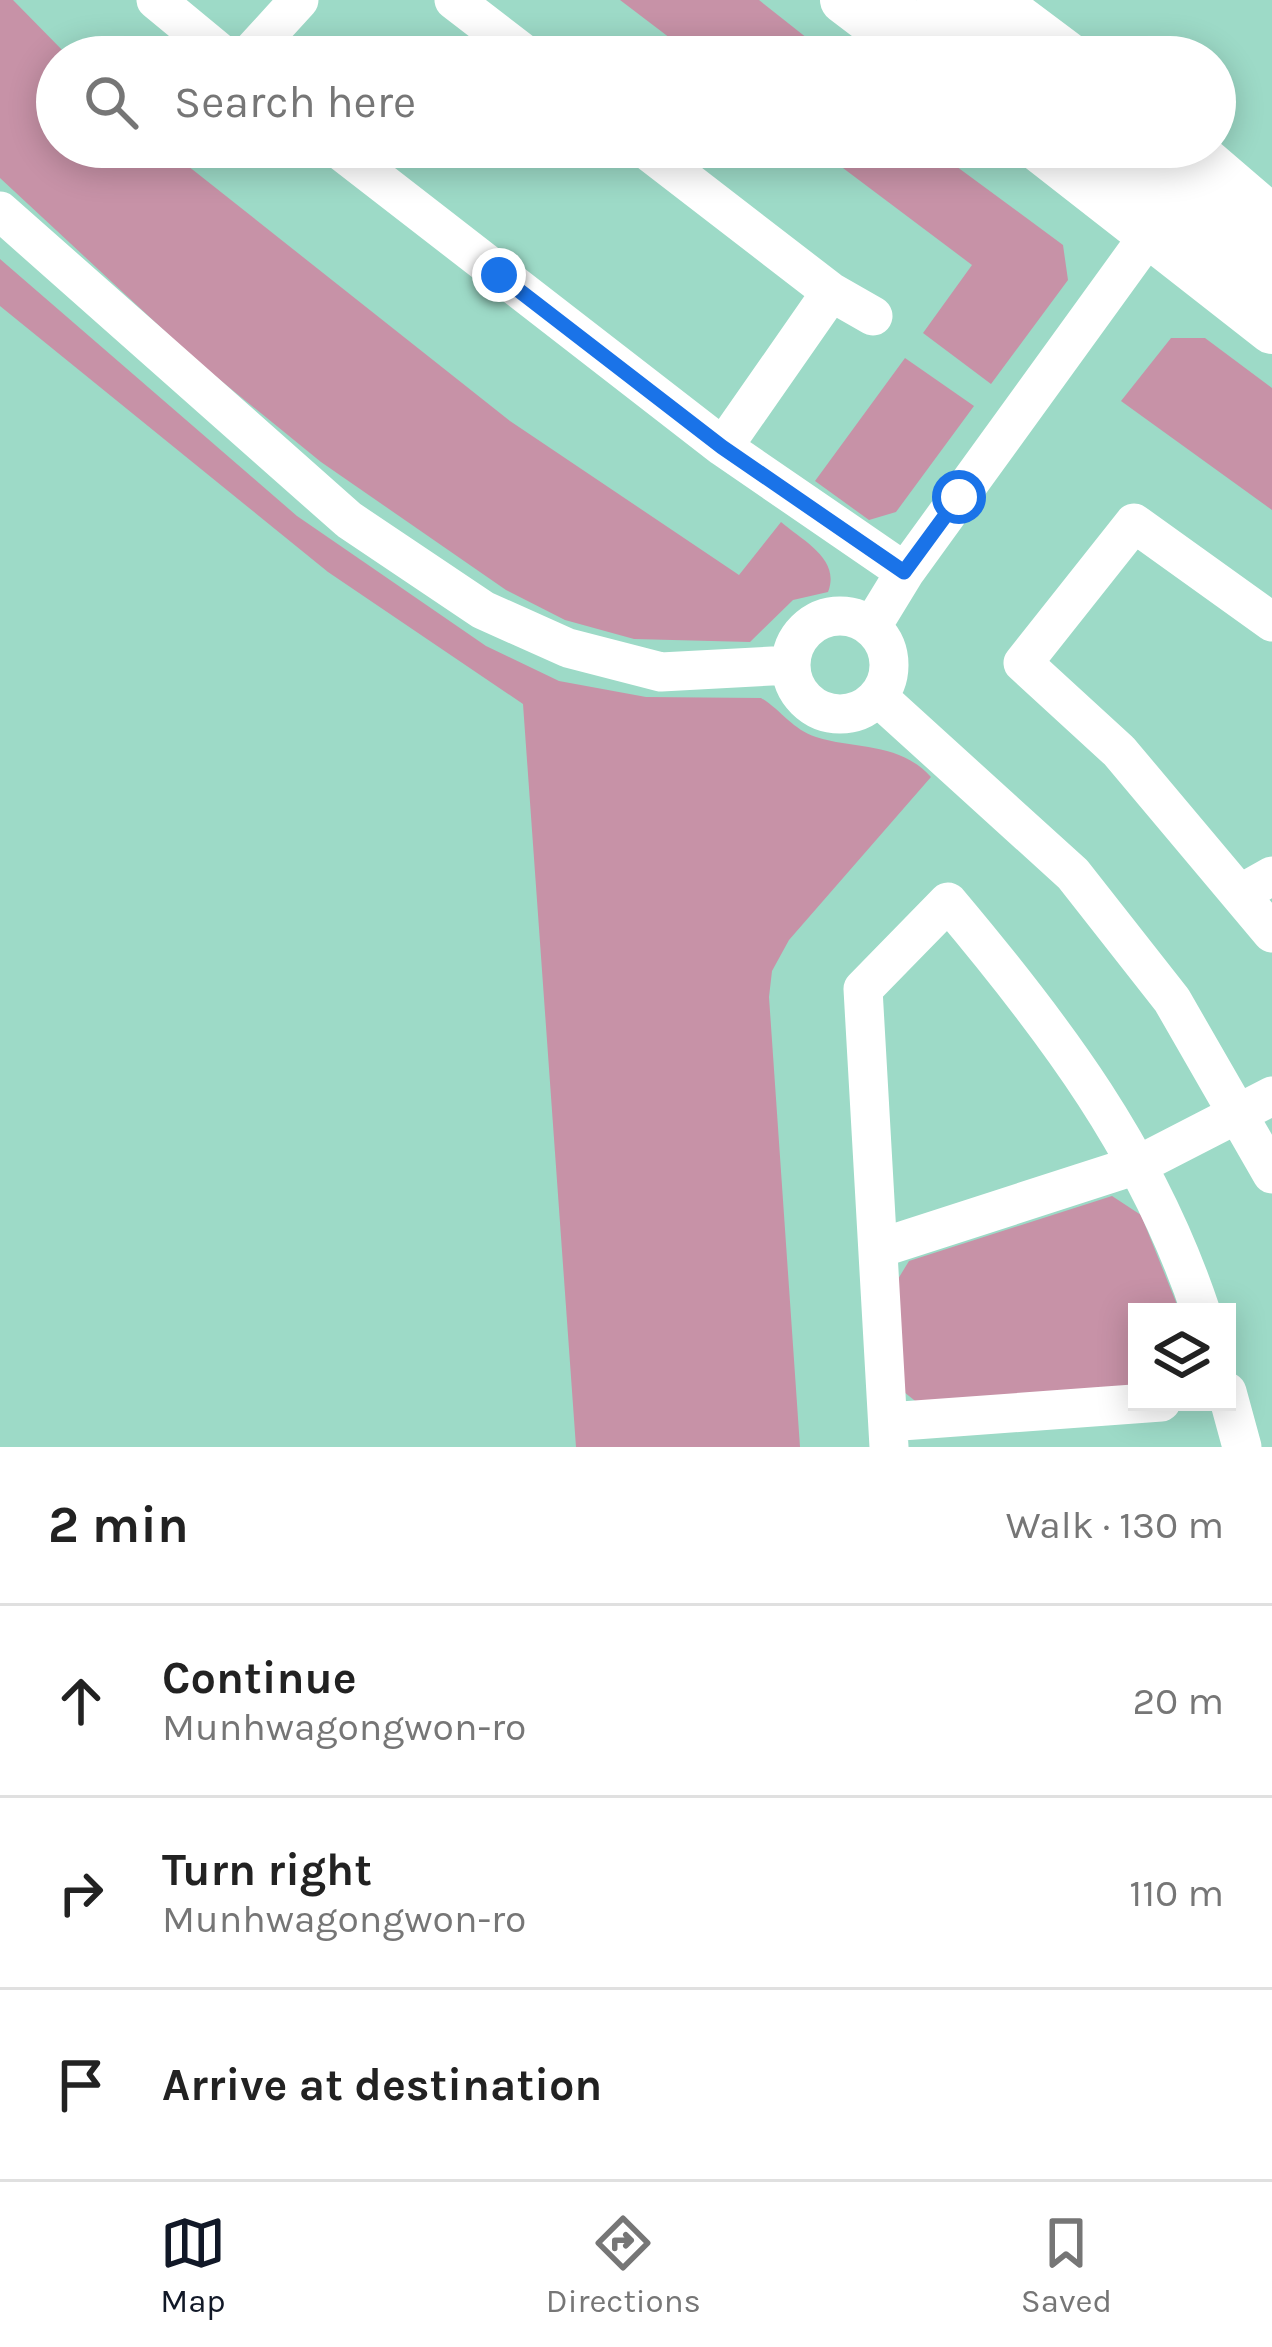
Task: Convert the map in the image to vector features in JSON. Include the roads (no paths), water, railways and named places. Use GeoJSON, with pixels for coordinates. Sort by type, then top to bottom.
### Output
{"type":"FeatureCollection","features":[{"type":"Feature","properties":{"kind":"main road"},"geometry":{"type":"LineString","coordinates":[[844,0],[892,36]]}},
{"type":"Feature","properties":{"kind":"main road"},"geometry":{"type":"LineString","coordinates":[[993,0],[1041,36]]}},
{"type":"Feature","properties":{"kind":"main road"},"geometry":{"type":"LineString","coordinates":[[1113,168],[1272,220]]}},
{"type":"Feature","properties":{"kind":"main road"},"geometry":{"type":"LineString","coordinates":[[1180,187],[1272,330]]}},
{"type":"Feature","properties":{"kind":"street"},"geometry":{"type":"LineString","coordinates":[[156,0],[200,36]]}},
{"type":"Feature","properties":{"kind":"street"},"geometry":{"type":"LineString","coordinates":[[266,36],[298,0]]}},
{"type":"Feature","properties":{"kind":"street"},"geometry":{"type":"LineString","coordinates":[[454,0],[501,36]]}},
{"type":"Feature","properties":{"kind":"street"},"geometry":{"type":"LineString","coordinates":[[883,0],[932,36]]}},
{"type":"Feature","properties":{"kind":"street"},"geometry":{"type":"LineString","coordinates":[[936,0],[985,36]]}},
{"type":"Feature","properties":{"kind":"street"},"geometry":{"type":"LineString","coordinates":[[363,168],[722,447],[904,572]]}},
{"type":"Feature","properties":{"kind":"street"},"geometry":{"type":"LineString","coordinates":[[670,168],[831,292],[873,316]]}},
{"type":"Feature","properties":{"kind":"street"},"geometry":{"type":"LineString","coordinates":[[1133,168],[1180,187],[1272,249]]}},
{"type":"Feature","properties":{"kind":"street"},"geometry":{"type":"LineString","coordinates":[[1180,187],[1272,289]]}},
{"type":"Feature","properties":{"kind":"street"},"geometry":{"type":"LineString","coordinates":[[872,626],[904,572],[1180,187]]}},
{"type":"Feature","properties":{"kind":"street"},"geometry":{"type":"LineString","coordinates":[[0,212],[350,520],[484,610],[568,648],[661,672],[791,665]]}},
{"type":"Feature","properties":{"kind":"street"},"geometry":{"type":"LineString","coordinates":[[722,447],[831,292]]}},
{"type":"Feature","properties":{"kind":"street"},"geometry":{"type":"LineString","coordinates":[[1272,622],[1134,523],[1023,663],[1256,885],[1272,933]]}},
{"type":"Feature","properties":{"kind":"street"},"geometry":{"type":"LineString","coordinates":[[856,617],[872,626],[889,654],[890,669],[878,698],[852,713],[821,711],[797,690],[791,665],[796,640],[823,618],[856,617]]}},
{"type":"Feature","properties":{"kind":"street"},"geometry":{"type":"LineString","coordinates":[[878,698],[1073,874],[1256,1105],[1272,1174]]}},
{"type":"Feature","properties":{"kind":"street"},"geometry":{"type":"LineString","coordinates":[[1128,1406],[889,1435],[863,989],[948,902],[1050,1024],[1140,1163],[1197,1303]]}},
{"type":"Feature","properties":{"kind":"street"},"geometry":{"type":"LineString","coordinates":[[880,1248],[1140,1163],[1256,1105]]}},
{"type":"Feature","properties":{"kind":"street"},"geometry":{"type":"LineString","coordinates":[[1232,1411],[1242,1447]]}}]}
